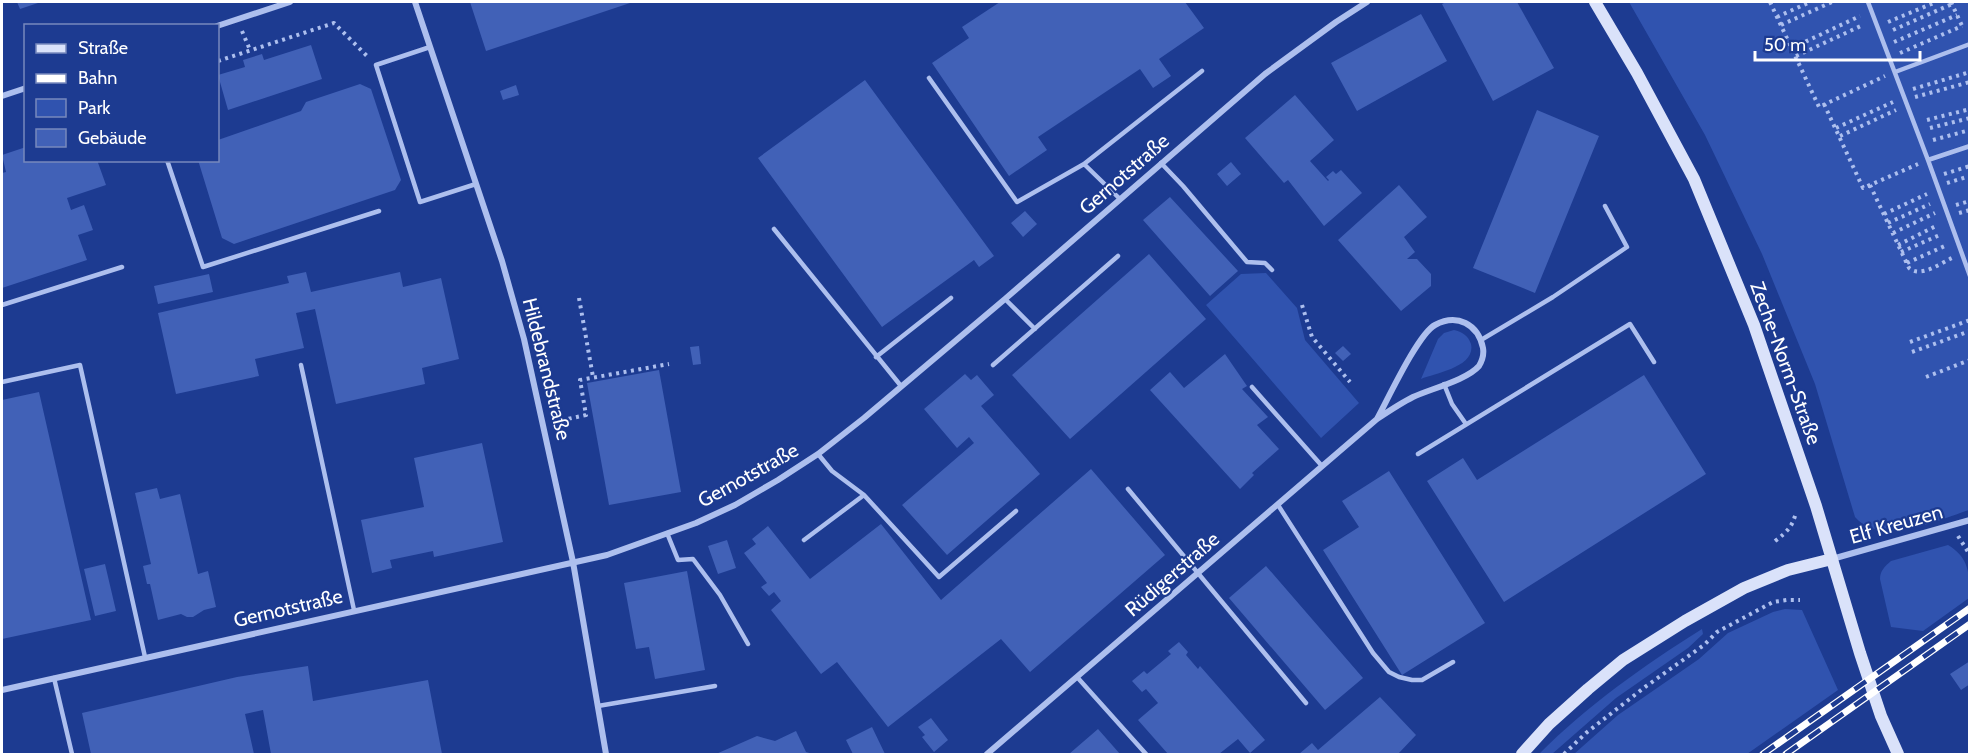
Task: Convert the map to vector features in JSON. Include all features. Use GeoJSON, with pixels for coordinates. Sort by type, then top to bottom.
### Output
{"type":"FeatureCollection","features":[{"type":"Feature","properties":{"kind":"main road","name":"Zeche-Norm-Straße"},"geometry":{"type":"LineString","coordinates":[[1595,2],[1637,73],[1694,179],[1754,324],[1881,716],[1898,754]]}},
{"type":"Feature","properties":{"kind":"main road"},"geometry":{"type":"LineString","coordinates":[[1522,754],[1588,689],[1623,660],[1667,632],[1744,588],[1788,570],[1832,559]]}},
{"type":"Feature","properties":{"kind":"street"},"geometry":{"type":"LineString","coordinates":[[219,26],[290,2]]}},
{"type":"Feature","properties":{"kind":"street","name":"Hildebrandstraße"},"geometry":{"type":"LineString","coordinates":[[415,2],[502,261],[524,339],[573,562],[606,754]]}},
{"type":"Feature","properties":{"kind":"street","name":"Gernotstraße"},"geometry":{"type":"LineString","coordinates":[[2,690],[607,555],[696,523],[735,505],[818,454],[1005,299],[1265,74],[1367,2]]}},
{"type":"Feature","properties":{"kind":"street"},"geometry":{"type":"LineString","coordinates":[[2,96],[24,89]]}},
{"type":"Feature","properties":{"kind":"street","name":"Rüdigerstraße"},"geometry":{"type":"LineString","coordinates":[[987,754],[1377,418],[1410,399],[1465,377],[1479,365],[1484,353],[1476,330],[1463,322],[1449,320],[1433,326],[1420,340],[1377,418]]}},
{"type":"Feature","properties":{"kind":"street","name":"Elf Kreuzen"},"geometry":{"type":"LineString","coordinates":[[1832,559],[1970,520]]}},
{"type":"Feature","properties":{"kind":"lane"},"geometry":{"type":"LineString","coordinates":[[1868,2],[1970,276]]}},
{"type":"Feature","properties":{"kind":"lane"},"geometry":{"type":"LineString","coordinates":[[1895,72],[1970,44]]}},
{"type":"Feature","properties":{"kind":"lane"},"geometry":{"type":"LineString","coordinates":[[430,47],[376,66],[420,202],[476,184]]}},
{"type":"Feature","properties":{"kind":"lane"},"geometry":{"type":"LineString","coordinates":[[929,78],[1017,202],[1084,164],[1202,71]]}},
{"type":"Feature","properties":{"kind":"lane"},"geometry":{"type":"LineString","coordinates":[[1928,160],[1970,146]]}},
{"type":"Feature","properties":{"kind":"lane"},"geometry":{"type":"LineString","coordinates":[[168,162],[203,267],[379,211]]}},
{"type":"Feature","properties":{"kind":"lane"},"geometry":{"type":"LineString","coordinates":[[1084,164],[1120,199]]}},
{"type":"Feature","properties":{"kind":"lane"},"geometry":{"type":"LineString","coordinates":[[1161,164],[1183,186],[1246,262],[1265,263],[1272,270]]}},
{"type":"Feature","properties":{"kind":"lane"},"geometry":{"type":"LineString","coordinates":[[1481,340],[1553,297],[1627,247],[1605,206]]}},
{"type":"Feature","properties":{"kind":"lane"},"geometry":{"type":"LineString","coordinates":[[774,230],[901,386]]}},
{"type":"Feature","properties":{"kind":"lane"},"geometry":{"type":"LineString","coordinates":[[993,366],[1118,256]]}},
{"type":"Feature","properties":{"kind":"lane"},"geometry":{"type":"LineString","coordinates":[[2,305],[122,267]]}},
{"type":"Feature","properties":{"kind":"lane"},"geometry":{"type":"LineString","coordinates":[[876,357],[951,298]]}},
{"type":"Feature","properties":{"kind":"lane"},"geometry":{"type":"LineString","coordinates":[[1005,299],[1035,329]]}},
{"type":"Feature","properties":{"kind":"lane"},"geometry":{"type":"LineString","coordinates":[[1418,454],[1630,324],[1654,362]]}},
{"type":"Feature","properties":{"kind":"lane"},"geometry":{"type":"LineString","coordinates":[[2,382],[80,365],[145,657]]}},
{"type":"Feature","properties":{"kind":"lane"},"geometry":{"type":"LineString","coordinates":[[301,365],[354,610]]}},
{"type":"Feature","properties":{"kind":"lane"},"geometry":{"type":"LineString","coordinates":[[1444,384],[1452,404],[1466,424]]}},
{"type":"Feature","properties":{"kind":"lane"},"geometry":{"type":"LineString","coordinates":[[1252,387],[1322,466]]}},
{"type":"Feature","properties":{"kind":"lane"},"geometry":{"type":"LineString","coordinates":[[818,454],[832,471],[864,495],[939,577],[1016,511]]}},
{"type":"Feature","properties":{"kind":"lane"},"geometry":{"type":"LineString","coordinates":[[1128,489],[1306,703]]}},
{"type":"Feature","properties":{"kind":"lane"},"geometry":{"type":"LineString","coordinates":[[804,540],[864,495]]}},
{"type":"Feature","properties":{"kind":"lane"},"geometry":{"type":"LineString","coordinates":[[1278,505],[1373,653],[1389,672],[1399,677],[1422,680],[1453,662]]}},
{"type":"Feature","properties":{"kind":"lane"},"geometry":{"type":"LineString","coordinates":[[667,533],[678,560],[693,559],[720,595],[748,644]]}},
{"type":"Feature","properties":{"kind":"lane"},"geometry":{"type":"LineString","coordinates":[[1077,677],[1146,754]]}},
{"type":"Feature","properties":{"kind":"lane"},"geometry":{"type":"LineString","coordinates":[[54,678],[72,754]]}},
{"type":"Feature","properties":{"kind":"lane"},"geometry":{"type":"LineString","coordinates":[[598,706],[716,686]]}},
{"type":"Feature","properties":{"kind":"path"},"geometry":{"type":"LineString","coordinates":[[1770,2],[1819,107],[1895,72]]}},
{"type":"Feature","properties":{"kind":"path"},"geometry":{"type":"LineString","coordinates":[[1778,17],[1810,2]]}},
{"type":"Feature","properties":{"kind":"path"},"geometry":{"type":"LineString","coordinates":[[1781,25],[1832,2]]}},
{"type":"Feature","properties":{"kind":"path"},"geometry":{"type":"LineString","coordinates":[[1878,27],[1936,2]]}},
{"type":"Feature","properties":{"kind":"path"},"geometry":{"type":"LineString","coordinates":[[1881,35],[1952,3],[1966,34]]}},
{"type":"Feature","properties":{"kind":"path"},"geometry":{"type":"LineString","coordinates":[[1792,48],[1872,11]]}},
{"type":"Feature","properties":{"kind":"path"},"geometry":{"type":"LineString","coordinates":[[1885,46],[1957,15]]}},
{"type":"Feature","properties":{"kind":"path"},"geometry":{"type":"LineString","coordinates":[[1796,56],[1875,20]]}},
{"type":"Feature","properties":{"kind":"path"},"geometry":{"type":"LineString","coordinates":[[219,61],[334,23],[376,66]]}},
{"type":"Feature","properties":{"kind":"path"},"geometry":{"type":"LineString","coordinates":[[1890,58],[1962,26]]}},
{"type":"Feature","properties":{"kind":"path"},"geometry":{"type":"LineString","coordinates":[[245,37],[250,50]]}},
{"type":"Feature","properties":{"kind":"path"},"geometry":{"type":"LineString","coordinates":[[1836,128],[1970,72]]}},
{"type":"Feature","properties":{"kind":"path"},"geometry":{"type":"LineString","coordinates":[[1840,136],[1905,98],[1970,82]]}},
{"type":"Feature","properties":{"kind":"path"},"geometry":{"type":"LineString","coordinates":[[1824,104],[1863,188],[1928,160]]}},
{"type":"Feature","properties":{"kind":"path"},"geometry":{"type":"LineString","coordinates":[[1914,123],[1970,109]]}},
{"type":"Feature","properties":{"kind":"path"},"geometry":{"type":"LineString","coordinates":[[1917,132],[1970,118]]}},
{"type":"Feature","properties":{"kind":"path"},"geometry":{"type":"LineString","coordinates":[[1922,143],[1970,130]]}},
{"type":"Feature","properties":{"kind":"path"},"geometry":{"type":"LineString","coordinates":[[1934,177],[1970,166]]}},
{"type":"Feature","properties":{"kind":"path"},"geometry":{"type":"LineString","coordinates":[[1884,214],[1938,187],[1970,176]]}},
{"type":"Feature","properties":{"kind":"path"},"geometry":{"type":"LineString","coordinates":[[1870,185],[1901,252],[1914,272],[1920,273],[1961,254]]}},
{"type":"Feature","properties":{"kind":"path"},"geometry":{"type":"LineString","coordinates":[[1888,223],[1942,198]]}},
{"type":"Feature","properties":{"kind":"path"},"geometry":{"type":"LineString","coordinates":[[1893,233],[1945,208]]}},
{"type":"Feature","properties":{"kind":"path"},"geometry":{"type":"LineString","coordinates":[[1898,245],[1949,220]]}},
{"type":"Feature","properties":{"kind":"path"},"geometry":{"type":"LineString","coordinates":[[1901,252],[1952,229]]}},
{"type":"Feature","properties":{"kind":"path"},"geometry":{"type":"LineString","coordinates":[[1907,263],[1956,240]]}},
{"type":"Feature","properties":{"kind":"path"},"geometry":{"type":"LineString","coordinates":[[579,298],[593,377]]}},
{"type":"Feature","properties":{"kind":"path"},"geometry":{"type":"LineString","coordinates":[[1302,305],[1312,337],[1350,382]]}},
{"type":"Feature","properties":{"kind":"path"},"geometry":{"type":"LineString","coordinates":[[1910,342],[1970,320]]}},
{"type":"Feature","properties":{"kind":"path"},"geometry":{"type":"LineString","coordinates":[[1912,352],[1970,331]]}},
{"type":"Feature","properties":{"kind":"path"},"geometry":{"type":"LineString","coordinates":[[1926,377],[1970,360]]}},
{"type":"Feature","properties":{"kind":"path"},"geometry":{"type":"LineString","coordinates":[[544,424],[586,415],[580,380],[669,364]]}},
{"type":"Feature","properties":{"kind":"path"},"geometry":{"type":"LineString","coordinates":[[1776,541],[1793,524],[1796,512]]}},
{"type":"Feature","properties":{"kind":"path"},"geometry":{"type":"LineString","coordinates":[[1951,526],[1970,555]]}},
{"type":"Feature","properties":{"kind":"path"},"geometry":{"type":"LineString","coordinates":[[1564,754],[1586,733],[1704,645],[1717,632],[1743,616],[1773,602],[1800,600]]}},
{"type":"Feature","properties":{"kind":"green space"},"geometry":{"type":"Polygon","coordinates":[[[1629,2],[1969,2],[1969,510],[1926,525],[1894,531],[1866,526],[1855,517],[1815,384],[1762,254],[1705,135],[1629,2]]]}},
{"type":"Feature","properties":{"kind":"green space"},"geometry":{"type":"Polygon","coordinates":[[[1266,273],[1297,308],[1305,340],[1359,403],[1321,438],[1206,305],[1241,274],[1266,273]]]}},
{"type":"Feature","properties":{"kind":"green space"},"geometry":{"type":"Polygon","coordinates":[[[1454,330],[1464,334],[1470,341],[1471,352],[1467,358],[1453,368],[1421,379],[1438,339],[1444,333],[1454,330]]]}},
{"type":"Feature","properties":{"kind":"green space"},"geometry":{"type":"Polygon","coordinates":[[[1948,545],[1965,562],[1969,575],[1969,598],[1923,631],[1891,627],[1880,579],[1883,569],[1891,561],[1948,545]]]}},
{"type":"Feature","properties":{"kind":"green space"},"geometry":{"type":"Polygon","coordinates":[[[1785,609],[1802,610],[1838,690],[1747,754],[1574,754],[1618,715],[1699,659],[1728,633],[1773,612],[1785,609]]]}},
{"type":"Feature","properties":{"kind":"green space"},"geometry":{"type":"Polygon","coordinates":[[[1702,629],[1703,634],[1688,648],[1616,698],[1552,754],[1539,754],[1617,687],[1702,629]]]}},
{"type":"Feature","properties":{"kind":"building"},"geometry":{"type":"Polygon","coordinates":[[[17,2],[41,2],[20,9],[17,2]]]}},
{"type":"Feature","properties":{"kind":"building"},"geometry":{"type":"Polygon","coordinates":[[[470,2],[633,2],[486,51],[470,2]]]}},
{"type":"Feature","properties":{"kind":"building"},"geometry":{"type":"Polygon","coordinates":[[[1000,2],[1185,2],[1204,28],[1159,59],[1171,76],[1153,88],[1140,69],[1038,137],[1047,150],[1009,176],[932,63],[969,38],[962,27],[1000,2]]]}},
{"type":"Feature","properties":{"kind":"building"},"geometry":{"type":"Polygon","coordinates":[[[1446,2],[1517,2],[1554,68],[1493,101],[1442,4],[1446,2]]]}},
{"type":"Feature","properties":{"kind":"building"},"geometry":{"type":"Polygon","coordinates":[[[1421,14],[1447,61],[1357,111],[1331,63],[1421,14]]]}},
{"type":"Feature","properties":{"kind":"building"},"geometry":{"type":"Polygon","coordinates":[[[311,45],[322,79],[228,110],[219,75],[245,67],[243,60],[262,54],[264,60],[311,45]]]}},
{"type":"Feature","properties":{"kind":"building"},"geometry":{"type":"Polygon","coordinates":[[[865,80],[994,256],[979,267],[974,260],[882,327],[758,158],[865,80]]]}},
{"type":"Feature","properties":{"kind":"building"},"geometry":{"type":"Polygon","coordinates":[[[360,84],[371,89],[401,180],[395,190],[234,244],[222,238],[199,162],[219,162],[219,140],[301,111],[306,102],[360,84]]]}},
{"type":"Feature","properties":{"kind":"building"},"geometry":{"type":"Polygon","coordinates":[[[516,85],[519,95],[503,100],[500,91],[516,85]]]}},
{"type":"Feature","properties":{"kind":"building"},"geometry":{"type":"Polygon","coordinates":[[[1295,95],[1334,140],[1310,161],[1328,181],[1326,177],[1333,171],[1336,174],[1341,170],[1362,193],[1324,226],[1288,180],[1284,183],[1245,138],[1295,95]]]}},
{"type":"Feature","properties":{"kind":"building"},"geometry":{"type":"Polygon","coordinates":[[[1537,110],[1599,136],[1535,293],[1473,268],[1537,110]]]}},
{"type":"Feature","properties":{"kind":"building"},"geometry":{"type":"Polygon","coordinates":[[[24,148],[24,162],[98,162],[106,185],[67,198],[71,210],[84,205],[93,230],[78,235],[87,260],[2,288],[2,173],[6,172],[2,155],[24,148]]]}},
{"type":"Feature","properties":{"kind":"building"},"geometry":{"type":"Polygon","coordinates":[[[1231,162],[1241,174],[1227,186],[1217,174],[1231,162]]]}},
{"type":"Feature","properties":{"kind":"building"},"geometry":{"type":"Polygon","coordinates":[[[1399,185],[1427,217],[1404,237],[1415,252],[1407,259],[1417,259],[1431,274],[1431,286],[1401,311],[1338,240],[1399,185]]]}},
{"type":"Feature","properties":{"kind":"building"},"geometry":{"type":"Polygon","coordinates":[[[1170,197],[1238,271],[1210,296],[1143,220],[1170,197]]]}},
{"type":"Feature","properties":{"kind":"building"},"geometry":{"type":"Polygon","coordinates":[[[1025,211],[1037,224],[1023,237],[1011,223],[1025,211]]]}},
{"type":"Feature","properties":{"kind":"building"},"geometry":{"type":"Polygon","coordinates":[[[1149,254],[1206,319],[1070,439],[1012,375],[1149,254]]]}},
{"type":"Feature","properties":{"kind":"building"},"geometry":{"type":"Polygon","coordinates":[[[306,272],[311,292],[400,272],[403,287],[441,278],[459,359],[422,368],[425,384],[336,404],[315,309],[296,313],[304,348],[255,359],[259,376],[176,394],[158,313],[289,283],[287,276],[306,272]]]}},
{"type":"Feature","properties":{"kind":"building"},"geometry":{"type":"Polygon","coordinates":[[[209,274],[213,292],[158,304],[154,286],[209,274]]]}},
{"type":"Feature","properties":{"kind":"building"},"geometry":{"type":"Polygon","coordinates":[[[699,346],[701,364],[693,365],[690,347],[699,346]]]}},
{"type":"Feature","properties":{"kind":"building"},"geometry":{"type":"Polygon","coordinates":[[[1343,346],[1351,354],[1343,361],[1335,353],[1343,346]]]}},
{"type":"Feature","properties":{"kind":"building"},"geometry":{"type":"Polygon","coordinates":[[[1225,354],[1247,386],[1242,389],[1268,417],[1257,425],[1279,449],[1252,473],[1254,475],[1240,489],[1150,390],[1170,372],[1184,388],[1225,354]]]}},
{"type":"Feature","properties":{"kind":"building"},"geometry":{"type":"Polygon","coordinates":[[[659,370],[681,492],[609,505],[587,383],[659,370]]]}},
{"type":"Feature","properties":{"kind":"building"},"geometry":{"type":"Polygon","coordinates":[[[965,374],[971,380],[977,375],[994,395],[981,406],[1040,474],[947,555],[902,505],[974,443],[969,437],[957,448],[924,409],[965,374]]]}},
{"type":"Feature","properties":{"kind":"building"},"geometry":{"type":"Polygon","coordinates":[[[1644,375],[1706,474],[1504,602],[1427,481],[1463,458],[1477,480],[1644,375]]]}},
{"type":"Feature","properties":{"kind":"building"},"geometry":{"type":"Polygon","coordinates":[[[39,392],[91,620],[2,639],[2,400],[39,392]]]}},
{"type":"Feature","properties":{"kind":"building"},"geometry":{"type":"Polygon","coordinates":[[[482,443],[503,542],[434,557],[433,551],[390,560],[392,568],[372,573],[361,520],[424,507],[414,458],[482,443]]]}},
{"type":"Feature","properties":{"kind":"building"},"geometry":{"type":"Polygon","coordinates":[[[1091,469],[1165,555],[1030,672],[1001,639],[888,727],[837,662],[821,674],[771,610],[781,601],[774,592],[769,596],[761,587],[767,583],[744,553],[756,544],[752,539],[768,526],[810,579],[881,524],[941,600],[1091,469]]]}},
{"type":"Feature","properties":{"kind":"building"},"geometry":{"type":"Polygon","coordinates":[[[1389,471],[1485,623],[1402,675],[1323,550],[1359,527],[1342,501],[1389,471]]]}},
{"type":"Feature","properties":{"kind":"building"},"geometry":{"type":"Polygon","coordinates":[[[157,488],[160,499],[180,494],[198,574],[208,571],[216,607],[204,610],[193,617],[181,614],[158,620],[150,584],[147,584],[143,566],[151,564],[135,493],[157,488]]]}},
{"type":"Feature","properties":{"kind":"building"},"geometry":{"type":"Polygon","coordinates":[[[727,540],[736,568],[718,574],[708,546],[727,540]]]}},
{"type":"Feature","properties":{"kind":"building"},"geometry":{"type":"Polygon","coordinates":[[[105,564],[116,611],[95,616],[84,569],[105,564]]]}},
{"type":"Feature","properties":{"kind":"building"},"geometry":{"type":"Polygon","coordinates":[[[1266,566],[1363,678],[1325,710],[1229,598],[1266,566]]]}},
{"type":"Feature","properties":{"kind":"building"},"geometry":{"type":"Polygon","coordinates":[[[687,571],[705,670],[655,679],[649,647],[636,649],[624,583],[687,571]]]}},
{"type":"Feature","properties":{"kind":"building"},"geometry":{"type":"Polygon","coordinates":[[[1179,642],[1198,669],[1200,666],[1265,740],[1250,753],[1238,739],[1219,754],[1168,754],[1138,720],[1158,703],[1146,689],[1142,692],[1132,681],[1144,671],[1147,674],[1171,654],[1168,651],[1179,642]]]}},
{"type":"Feature","properties":{"kind":"building"},"geometry":{"type":"Polygon","coordinates":[[[1970,661],[1970,684],[1961,690],[1950,674],[1970,661]]]}},
{"type":"Feature","properties":{"kind":"building"},"geometry":{"type":"Polygon","coordinates":[[[308,666],[313,701],[428,680],[442,754],[271,754],[263,710],[245,714],[254,754],[91,754],[82,713],[237,677],[308,666]]]}},
{"type":"Feature","properties":{"kind":"building"},"geometry":{"type":"Polygon","coordinates":[[[1380,697],[1416,735],[1398,754],[1299,754],[1312,743],[1318,750],[1380,697]]]}},
{"type":"Feature","properties":{"kind":"building"},"geometry":{"type":"Polygon","coordinates":[[[931,718],[948,740],[934,752],[922,737],[925,735],[918,727],[931,718]]]}},
{"type":"Feature","properties":{"kind":"building"},"geometry":{"type":"Polygon","coordinates":[[[872,727],[885,754],[853,754],[846,740],[872,727]]]}},
{"type":"Feature","properties":{"kind":"building"},"geometry":{"type":"Polygon","coordinates":[[[1098,729],[1120,754],[1069,754],[1098,729]]]}},
{"type":"Feature","properties":{"kind":"building"},"geometry":{"type":"Polygon","coordinates":[[[796,731],[806,752],[813,754],[716,754],[757,736],[775,741],[796,731]]]}},
{"type":"Feature","properties":{"kind":"railway"},"geometry":{"type":"LineString","coordinates":[[1763,754],[1970,608]]}},
{"type":"Feature","properties":{"kind":"railway"},"geometry":{"type":"LineString","coordinates":[[1786,754],[1970,624]]}}]}
